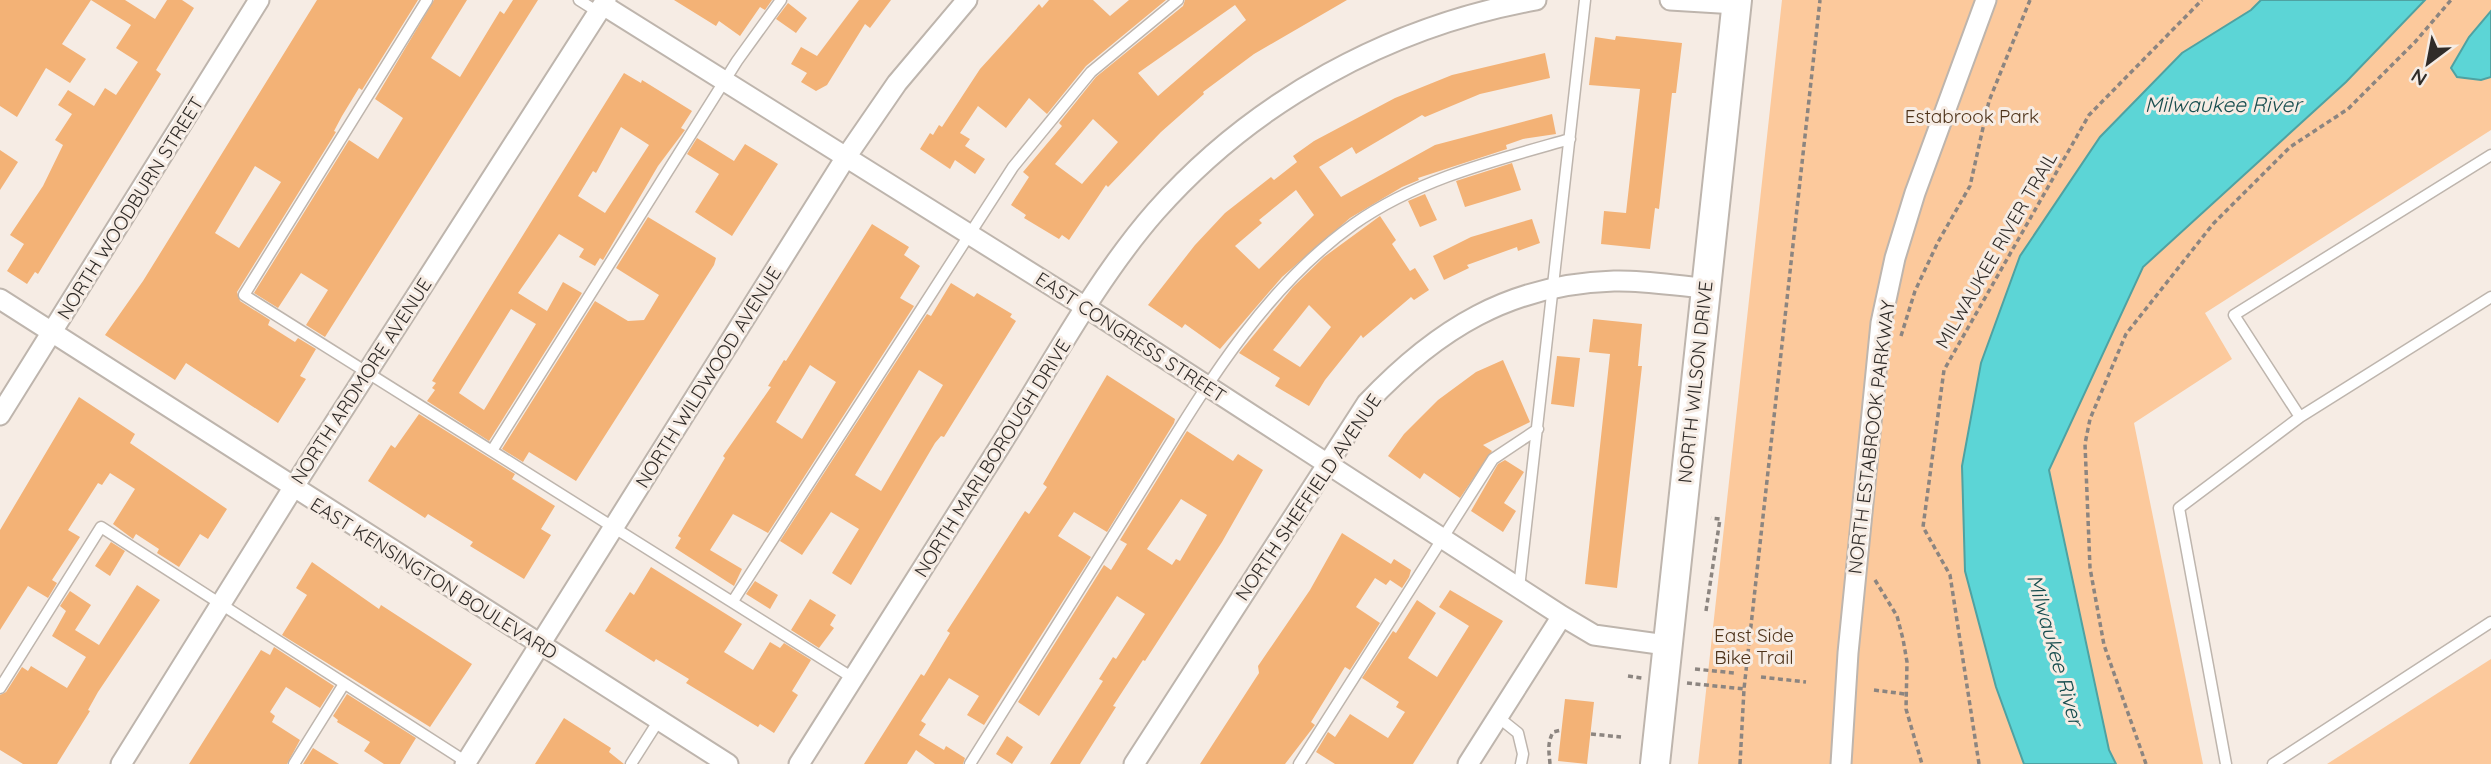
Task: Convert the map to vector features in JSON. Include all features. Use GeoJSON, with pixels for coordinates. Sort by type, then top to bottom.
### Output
{"type":"FeatureCollection","features":[{"type":"Feature","properties":{"kind":"street","name":"NORTH WOODBURN STREET"},"geometry":{"type":"LineString","coordinates":[[0,415],[259,0]]}},
{"type":"Feature","properties":{"kind":"street","name":"NORTH WILDWOOD AVENUE"},"geometry":{"type":"LineString","coordinates":[[466,763],[846,157],[897,83],[967,0]]}},
{"type":"Feature","properties":{"kind":"street","name":"NORTH MARLBOROUGH DRIVE"},"geometry":{"type":"LineString","coordinates":[[799,764],[1087,308],[1156,211],[1244,128],[1287,98],[1359,58],[1409,35],[1478,10],[1536,0]]}},
{"type":"Feature","properties":{"kind":"street"},"geometry":{"type":"LineString","coordinates":[[1670,0],[1736,2]]}},
{"type":"Feature","properties":{"kind":"street","name":"NORTH ESTABROOK PARKWAY"},"geometry":{"type":"LineString","coordinates":[[1841,764],[1855,574],[1881,323],[1895,258],[1915,193],[1986,0]]}},
{"type":"Feature","properties":{"kind":"street","name":"NORTH WILSON DRIVE"},"geometry":{"type":"LineString","coordinates":[[1655,764],[1736,2]]}},
{"type":"Feature","properties":{"kind":"street","name":"NORTH ARDMORE AVENUE"},"geometry":{"type":"LineString","coordinates":[[121,764],[368,370],[603,6]]}},
{"type":"Feature","properties":{"kind":"street","name":"EAST CONGRESS STREET"},"geometry":{"type":"LineString","coordinates":[[603,6],[1087,308],[1562,616],[1594,635],[1666,645]]}},
{"type":"Feature","properties":{"kind":"street","name":"NORTH SHEFFIELD AVENUE"},"geometry":{"type":"LineString","coordinates":[[1134,764],[1367,403],[1405,363],[1451,329],[1507,301],[1553,289],[1615,281],[1705,288]]}},
{"type":"Feature","properties":{"kind":"street","name":"EAST KENSINGTON BOULEVARD"},"geometry":{"type":"LineString","coordinates":[[0,299],[728,764]]}},
{"type":"Feature","properties":{"kind":"street"},"geometry":{"type":"LineString","coordinates":[[1468,764],[1562,616]]}},
{"type":"Feature","properties":{"kind":"lane"},"geometry":{"type":"LineString","coordinates":[[426,0],[244,295],[494,449],[853,678]]}},
{"type":"Feature","properties":{"kind":"lane"},"geometry":{"type":"LineString","coordinates":[[579,0],[603,6]]}},
{"type":"Feature","properties":{"kind":"lane"},"geometry":{"type":"LineString","coordinates":[[494,449],[725,81],[781,0]]}},
{"type":"Feature","properties":{"kind":"lane"},"geometry":{"type":"LineString","coordinates":[[733,601],[1013,167],[1091,72],[1178,0]]}},
{"type":"Feature","properties":{"kind":"lane"},"geometry":{"type":"LineString","coordinates":[[1519,589],[1585,0]]}},
{"type":"Feature","properties":{"kind":"lane"},"geometry":{"type":"LineString","coordinates":[[970,764],[1207,386],[1253,321],[1286,284],[1319,251],[1356,223],[1406,194],[1471,167],[1570,139]]}},
{"type":"Feature","properties":{"kind":"lane"},"geometry":{"type":"LineString","coordinates":[[2300,417],[2234,315],[2491,155]]}},
{"type":"Feature","properties":{"kind":"lane"},"geometry":{"type":"LineString","coordinates":[[2226,764],[2179,508],[2300,417],[2491,297]]}},
{"type":"Feature","properties":{"kind":"lane"},"geometry":{"type":"LineString","coordinates":[[1299,764],[1493,459],[1538,429]]}},
{"type":"Feature","properties":{"kind":"lane"},"geometry":{"type":"LineString","coordinates":[[0,688],[101,527],[466,763]]}},
{"type":"Feature","properties":{"kind":"lane"},"geometry":{"type":"LineString","coordinates":[[2273,764],[2491,622]]}},
{"type":"Feature","properties":{"kind":"lane"},"geometry":{"type":"LineString","coordinates":[[294,764],[344,684]]}},
{"type":"Feature","properties":{"kind":"lane"},"geometry":{"type":"LineString","coordinates":[[1498,717],[1518,733],[1523,754],[1521,764]]}},
{"type":"Feature","properties":{"kind":"lane"},"geometry":{"type":"LineString","coordinates":[[631,764],[659,720]]}},
{"type":"Feature","properties":{"kind":"path"},"geometry":{"type":"LineString","coordinates":[[1740,764],[1745,689],[1819,0]]}},
{"type":"Feature","properties":{"kind":"path"},"geometry":{"type":"LineString","coordinates":[[1900,340],[1915,291],[1938,242],[1970,186],[1989,101],[2029,0]]}},
{"type":"Feature","properties":{"kind":"path","name":"MILWAUKEE RIVER TRAIL"},"geometry":{"type":"LineString","coordinates":[[1979,764],[1950,575],[1923,527],[1944,370],[2089,115],[2202,0]]}},
{"type":"Feature","properties":{"kind":"path"},"geometry":{"type":"LineString","coordinates":[[2146,764],[2104,645],[2091,568],[2085,444],[2090,419],[2126,334],[2213,224],[2290,148],[2348,109],[2415,42],[2451,0]]}},
{"type":"Feature","properties":{"kind":"path"},"geometry":{"type":"LineString","coordinates":[[1706,611],[1720,519],[1711,518]]}},
{"type":"Feature","properties":{"kind":"path"},"geometry":{"type":"LineString","coordinates":[[1874,578],[1897,616],[1903,639],[1907,662],[1905,694],[1909,725],[1922,764]]}},
{"type":"Feature","properties":{"kind":"path"},"geometry":{"type":"LineString","coordinates":[[1695,669],[1734,673]]}},
{"type":"Feature","properties":{"kind":"path"},"geometry":{"type":"LineString","coordinates":[[1628,677],[1644,678]]}},
{"type":"Feature","properties":{"kind":"path"},"geometry":{"type":"LineString","coordinates":[[1761,677],[1806,682]]}},
{"type":"Feature","properties":{"kind":"path"},"geometry":{"type":"LineString","coordinates":[[1684,682],[1745,689]]}},
{"type":"Feature","properties":{"kind":"path"},"geometry":{"type":"LineString","coordinates":[[1874,690],[1905,694]]}},
{"type":"Feature","properties":{"kind":"path"},"geometry":{"type":"LineString","coordinates":[[1550,764],[1547,746],[1549,739],[1553,732],[1561,730]]}},
{"type":"Feature","properties":{"kind":"path"},"geometry":{"type":"LineString","coordinates":[[1591,734],[1620,737]]}},
{"type":"Feature","properties":{"kind":"green space"},"geometry":{"type":"Polygon","coordinates":[[[1782,0],[2261,0],[2251,10],[1965,571],[1996,687],[2024,764],[1698,764],[1782,0]]]}},
{"type":"Feature","properties":{"kind":"green space"},"geometry":{"type":"Polygon","coordinates":[[[2425,0],[2491,0],[2491,11],[2469,37],[2481,80],[2491,77],[2491,130],[2205,313],[2232,359],[2134,423],[2203,764],[2116,764],[2109,750],[2048,471],[2143,267],[2346,82],[2425,0]]]}},
{"type":"Feature","properties":{"kind":"green space"},"geometry":{"type":"Polygon","coordinates":[[[2491,659],[2491,764],[2327,764],[2491,659]]]}},
{"type":"Feature","properties":{"kind":"water","name":"Milwaukee River"},"geometry":{"type":"Polygon","coordinates":[[[2261,0],[2425,0],[2346,82],[2143,267],[2049,470],[2109,750],[2116,764],[2024,764],[1996,687],[1965,571],[1962,466],[1981,363],[2020,256],[2100,137],[2182,53],[2251,10],[2261,0]]]}},
{"type":"Feature","properties":{"kind":"water"},"geometry":{"type":"Polygon","coordinates":[[[2491,11],[2491,77],[2481,80],[2457,77],[2451,68],[2469,37],[2491,11]]]}},
{"type":"Feature","properties":{"kind":"building"},"geometry":{"type":"Polygon","coordinates":[[[0,0],[91,0],[62,44],[86,59],[70,83],[46,68],[17,117],[0,106],[0,0]]]}},
{"type":"Feature","properties":{"kind":"building"},"geometry":{"type":"Polygon","coordinates":[[[91,0],[125,0],[155,19],[167,0],[182,0],[194,8],[156,70],[161,74],[38,274],[35,272],[27,284],[7,271],[24,244],[10,235],[43,186],[63,145],[55,140],[72,114],[58,105],[68,90],[94,106],[105,88],[116,95],[138,62],[116,48],[131,25],[91,0]]]}},
{"type":"Feature","properties":{"kind":"building"},"geometry":{"type":"Polygon","coordinates":[[[317,0],[418,0],[362,90],[359,88],[334,131],[336,132],[237,292],[240,301],[270,320],[268,325],[295,342],[298,338],[316,349],[300,376],[306,379],[278,423],[186,363],[175,380],[105,335],[143,281],[317,0]],[[255,166],[215,233],[239,248],[281,182],[255,166]]]}},
{"type":"Feature","properties":{"kind":"building"},"geometry":{"type":"Polygon","coordinates":[[[434,0],[467,0],[431,58],[460,77],[500,11],[504,14],[513,0],[538,0],[325,337],[306,325],[328,290],[301,273],[278,308],[254,293],[349,140],[378,159],[403,118],[375,99],[434,0]]]}},
{"type":"Feature","properties":{"kind":"building"},"geometry":{"type":"Polygon","coordinates":[[[674,0],[772,0],[765,10],[760,7],[740,36],[719,21],[716,26],[674,0]]]}},
{"type":"Feature","properties":{"kind":"building"},"geometry":{"type":"Polygon","coordinates":[[[859,0],[891,0],[870,28],[865,24],[827,85],[816,91],[801,82],[807,73],[791,64],[801,47],[817,56],[859,0]]]}},
{"type":"Feature","properties":{"kind":"building"},"geometry":{"type":"Polygon","coordinates":[[[1049,0],[1093,0],[1110,16],[1129,0],[1166,0],[1086,66],[1047,114],[1029,98],[1006,128],[978,106],[960,133],[970,139],[965,146],[985,159],[975,174],[955,160],[950,169],[920,149],[930,133],[933,135],[939,125],[942,127],[980,69],[1039,4],[1042,8],[1049,0]]]}},
{"type":"Feature","properties":{"kind":"building"},"geometry":{"type":"Polygon","coordinates":[[[1185,0],[1347,0],[1254,54],[1203,92],[1204,94],[1161,132],[1108,187],[1106,185],[1069,240],[1062,235],[1059,239],[1024,218],[1026,215],[1011,205],[1029,177],[1023,172],[1062,126],[1059,123],[1096,77],[1183,6],[1185,0]],[[1235,5],[1138,73],[1158,96],[1246,20],[1235,5]],[[1093,119],[1055,164],[1082,184],[1118,142],[1093,119]]]}},
{"type":"Feature","properties":{"kind":"building"},"geometry":{"type":"Polygon","coordinates":[[[788,3],[807,18],[796,33],[776,19],[788,3]]]}},
{"type":"Feature","properties":{"kind":"building"},"geometry":{"type":"Polygon","coordinates":[[[1616,36],[1682,43],[1676,93],[1672,93],[1659,209],[1655,208],[1650,249],[1601,244],[1604,211],[1626,213],[1640,89],[1589,85],[1595,37],[1615,40],[1616,36]]]}},
{"type":"Feature","properties":{"kind":"building"},"geometry":{"type":"Polygon","coordinates":[[[1545,53],[1550,78],[1480,94],[1425,117],[1422,115],[1356,154],[1352,147],[1319,167],[1341,197],[1435,145],[1552,114],[1556,134],[1523,139],[1506,145],[1507,149],[1418,178],[1419,180],[1350,218],[1282,277],[1220,349],[1185,324],[1182,328],[1148,305],[1195,245],[1225,213],[1271,177],[1274,180],[1297,162],[1293,156],[1314,141],[1395,98],[1452,75],[1545,53]],[[1296,190],[1259,220],[1262,223],[1235,246],[1259,269],[1314,215],[1296,190]]]}},
{"type":"Feature","properties":{"kind":"building"},"geometry":{"type":"Polygon","coordinates":[[[624,73],[641,83],[642,80],[692,111],[681,128],[685,130],[658,166],[603,260],[600,258],[595,266],[579,257],[584,249],[559,234],[518,293],[547,311],[563,282],[582,293],[489,441],[427,401],[435,390],[432,388],[436,383],[432,381],[624,73]],[[621,127],[596,173],[593,171],[578,196],[605,213],[649,145],[621,127]],[[511,309],[459,393],[484,410],[536,324],[511,309]]]}},
{"type":"Feature","properties":{"kind":"building"},"geometry":{"type":"Polygon","coordinates":[[[697,138],[734,161],[745,144],[778,164],[732,236],[695,212],[719,174],[687,154],[697,138]]]}},
{"type":"Feature","properties":{"kind":"building"},"geometry":{"type":"Polygon","coordinates":[[[0,150],[18,162],[0,190],[0,150]]]}},
{"type":"Feature","properties":{"kind":"building"},"geometry":{"type":"Polygon","coordinates":[[[1512,163],[1521,190],[1465,207],[1456,181],[1512,163]]]}},
{"type":"Feature","properties":{"kind":"building"},"geometry":{"type":"Polygon","coordinates":[[[1425,194],[1437,220],[1420,227],[1408,201],[1425,194]]]}},
{"type":"Feature","properties":{"kind":"building"},"geometry":{"type":"Polygon","coordinates":[[[1380,216],[1396,240],[1392,244],[1410,271],[1415,268],[1429,290],[1414,300],[1411,297],[1363,338],[1361,335],[1325,380],[1309,406],[1275,386],[1280,378],[1239,353],[1293,287],[1324,257],[1380,216]],[[1309,305],[1273,350],[1300,367],[1331,327],[1309,305]]]}},
{"type":"Feature","properties":{"kind":"building"},"geometry":{"type":"Polygon","coordinates":[[[648,217],[716,258],[714,265],[576,481],[529,452],[523,462],[502,449],[595,301],[628,321],[644,320],[659,295],[616,268],[648,217]]]}},
{"type":"Feature","properties":{"kind":"building"},"geometry":{"type":"Polygon","coordinates":[[[1532,219],[1540,243],[1518,251],[1517,247],[1467,265],[1469,268],[1444,280],[1433,256],[1471,237],[1532,219]]]}},
{"type":"Feature","properties":{"kind":"building"},"geometry":{"type":"Polygon","coordinates":[[[872,224],[909,247],[904,255],[920,266],[900,298],[914,306],[768,533],[733,514],[710,550],[742,569],[734,586],[675,548],[681,538],[678,536],[725,458],[723,456],[771,387],[768,386],[784,360],[786,361],[872,224]],[[810,365],[776,422],[802,439],[836,382],[810,365]]]}},
{"type":"Feature","properties":{"kind":"building"},"geometry":{"type":"Polygon","coordinates":[[[951,283],[974,297],[977,293],[1012,314],[1010,317],[1016,321],[944,437],[941,436],[935,443],[851,585],[832,573],[859,529],[831,512],[802,555],[780,541],[927,314],[931,316],[951,283]],[[919,370],[855,475],[881,491],[943,385],[919,370]]]}},
{"type":"Feature","properties":{"kind":"building"},"geometry":{"type":"Polygon","coordinates":[[[1593,319],[1642,324],[1638,366],[1642,366],[1617,588],[1585,584],[1610,354],[1589,352],[1593,319]]]}},
{"type":"Feature","properties":{"kind":"building"},"geometry":{"type":"Polygon","coordinates":[[[1557,356],[1580,358],[1574,407],[1551,404],[1557,356]]]}},
{"type":"Feature","properties":{"kind":"building"},"geometry":{"type":"Polygon","coordinates":[[[1503,360],[1530,422],[1483,445],[1492,451],[1460,498],[1424,473],[1420,479],[1388,456],[1404,434],[1438,400],[1476,372],[1503,360]]]}},
{"type":"Feature","properties":{"kind":"building"},"geometry":{"type":"Polygon","coordinates":[[[1107,375],[1175,419],[1174,423],[1107,532],[1074,512],[1058,536],[1091,557],[984,725],[967,715],[979,696],[949,678],[921,721],[926,724],[919,735],[944,750],[946,746],[965,758],[963,764],[935,764],[916,750],[907,764],[864,764],[921,674],[924,676],[950,633],[947,631],[1025,511],[1029,514],[1047,487],[1043,484],[1107,375]]]}},
{"type":"Feature","properties":{"kind":"building"},"geometry":{"type":"Polygon","coordinates":[[[79,397],[135,434],[130,443],[227,509],[208,539],[200,534],[179,567],[157,553],[159,549],[136,534],[133,539],[113,524],[135,489],[110,473],[102,485],[98,483],[68,530],[80,537],[52,580],[57,583],[48,598],[28,586],[0,630],[0,530],[79,397]]]}},
{"type":"Feature","properties":{"kind":"building"},"geometry":{"type":"Polygon","coordinates":[[[419,414],[515,474],[512,479],[555,506],[541,529],[551,535],[524,579],[470,546],[473,542],[428,514],[425,518],[368,481],[391,445],[395,448],[419,414]]]}},
{"type":"Feature","properties":{"kind":"building"},"geometry":{"type":"Polygon","coordinates":[[[1187,431],[1233,461],[1238,454],[1263,470],[1222,542],[1113,706],[1116,707],[1080,764],[1050,764],[1103,681],[1099,679],[1113,657],[1116,659],[1145,614],[1117,596],[1039,716],[1018,702],[1104,565],[1111,570],[1127,544],[1120,540],[1187,431]],[[1181,499],[1147,549],[1172,565],[1176,559],[1180,561],[1207,515],[1181,499]]]}},
{"type":"Feature","properties":{"kind":"building"},"geometry":{"type":"Polygon","coordinates":[[[1505,460],[1524,472],[1504,503],[1516,511],[1503,532],[1471,511],[1498,464],[1505,460]]]}},
{"type":"Feature","properties":{"kind":"building"},"geometry":{"type":"Polygon","coordinates":[[[1342,533],[1391,564],[1394,559],[1411,570],[1409,577],[1402,588],[1390,580],[1386,585],[1375,578],[1356,607],[1380,623],[1350,670],[1345,667],[1311,722],[1315,725],[1285,764],[1200,764],[1259,673],[1258,666],[1310,590],[1342,533]]]}},
{"type":"Feature","properties":{"kind":"building"},"geometry":{"type":"Polygon","coordinates":[[[111,542],[125,551],[110,576],[95,566],[111,542]]]}},
{"type":"Feature","properties":{"kind":"building"},"geometry":{"type":"Polygon","coordinates":[[[312,562],[379,609],[381,605],[472,664],[430,727],[282,635],[307,595],[296,588],[312,562]]]}},
{"type":"Feature","properties":{"kind":"building"},"geometry":{"type":"Polygon","coordinates":[[[651,567],[742,624],[724,652],[753,670],[770,642],[780,648],[784,643],[811,660],[792,691],[798,695],[774,733],[760,724],[758,727],[686,683],[689,679],[656,659],[654,662],[605,631],[630,592],[634,595],[651,567]]]}},
{"type":"Feature","properties":{"kind":"building"},"geometry":{"type":"Polygon","coordinates":[[[755,581],[778,595],[770,609],[746,594],[755,581]]]}},
{"type":"Feature","properties":{"kind":"building"},"geometry":{"type":"Polygon","coordinates":[[[137,585],[160,600],[98,692],[88,710],[90,711],[57,764],[23,764],[0,750],[0,695],[6,692],[22,667],[28,671],[31,666],[67,688],[86,657],[52,636],[66,611],[60,606],[70,591],[91,605],[75,630],[99,645],[137,585]]]}},
{"type":"Feature","properties":{"kind":"building"},"geometry":{"type":"Polygon","coordinates":[[[1450,590],[1503,621],[1413,764],[1335,764],[1316,752],[1328,732],[1335,737],[1350,714],[1388,738],[1405,712],[1396,707],[1399,702],[1362,678],[1417,600],[1436,613],[1408,658],[1437,677],[1469,626],[1439,607],[1450,590]]]}},
{"type":"Feature","properties":{"kind":"building"},"geometry":{"type":"Polygon","coordinates":[[[810,599],[836,615],[830,625],[834,628],[819,648],[791,630],[810,599]]]}},
{"type":"Feature","properties":{"kind":"building"},"geometry":{"type":"Polygon","coordinates":[[[274,647],[334,686],[320,708],[286,687],[270,712],[275,716],[272,722],[300,740],[287,764],[189,764],[261,650],[270,655],[274,647]]]}},
{"type":"Feature","properties":{"kind":"building"},"geometry":{"type":"Polygon","coordinates":[[[347,694],[416,738],[400,764],[384,764],[364,751],[370,742],[337,722],[333,716],[347,694]]]}},
{"type":"Feature","properties":{"kind":"building"},"geometry":{"type":"Polygon","coordinates":[[[1565,699],[1594,702],[1587,764],[1558,761],[1565,699]]]}},
{"type":"Feature","properties":{"kind":"building"},"geometry":{"type":"Polygon","coordinates":[[[564,718],[611,748],[609,752],[624,764],[535,764],[564,718]]]}},
{"type":"Feature","properties":{"kind":"building"},"geometry":{"type":"Polygon","coordinates":[[[1007,736],[1023,747],[1012,764],[996,754],[1007,736]]]}},
{"type":"Feature","properties":{"kind":"building"},"geometry":{"type":"Polygon","coordinates":[[[313,748],[339,764],[303,764],[313,748]]]}},
{"type":"Feature","properties":{"kind":"park label","name":"Estabrook Park"},"geometry":{"type":"Point","coordinates":[1972,116]}},
{"type":"Feature","properties":{"kind":"park label","name":"East Side Bike Trail"},"geometry":{"type":"Point","coordinates":[1754,646]}}]}
